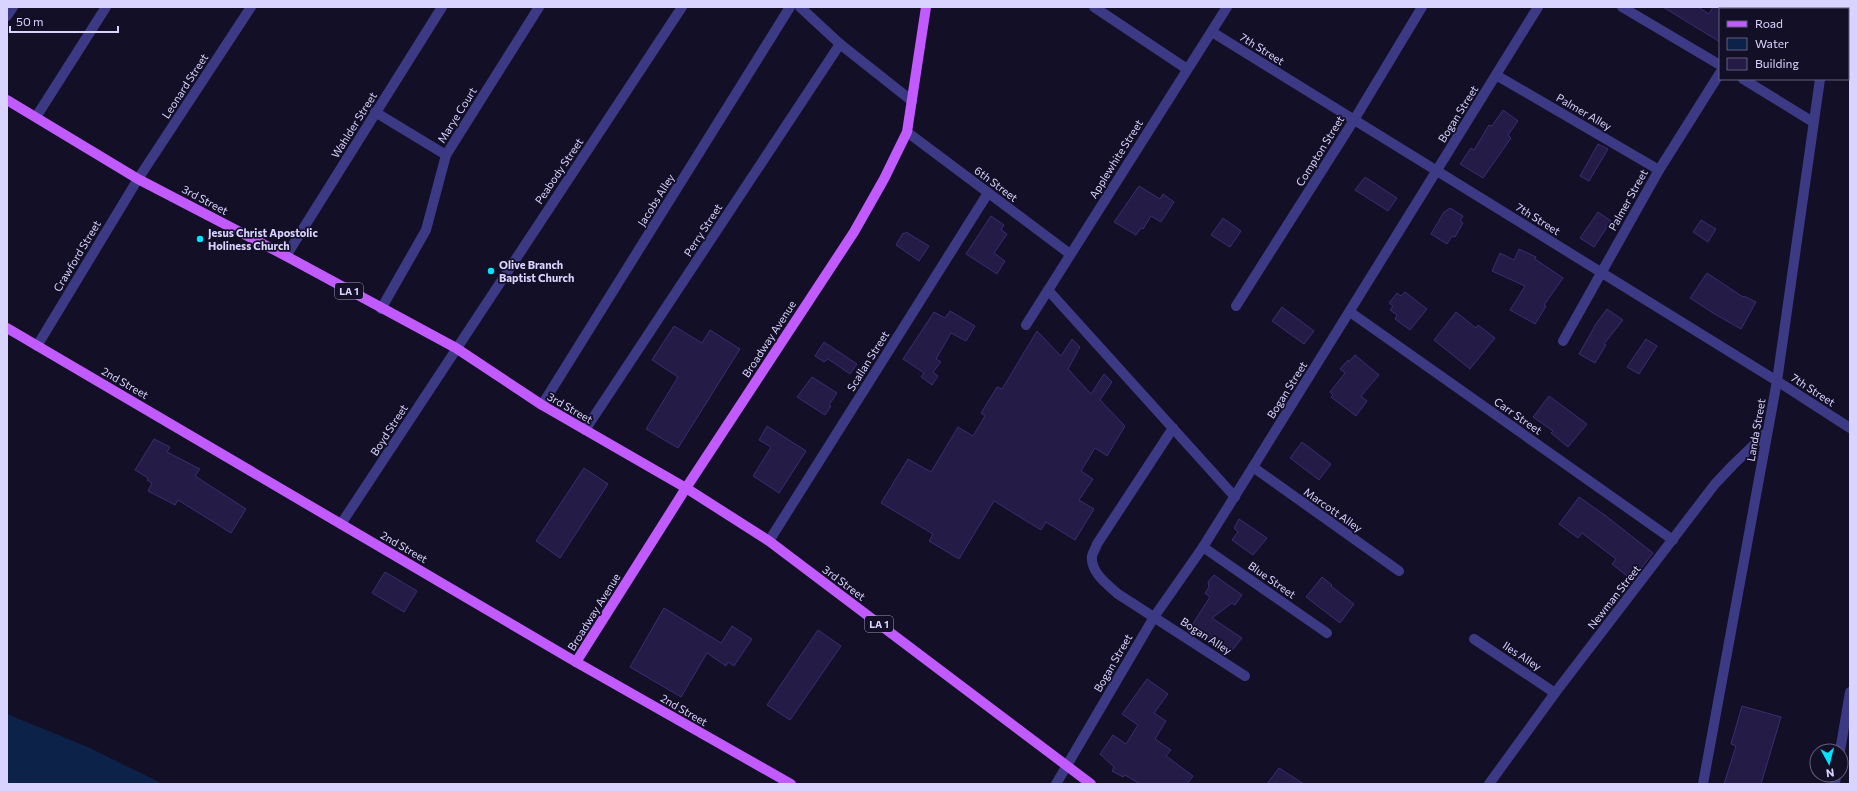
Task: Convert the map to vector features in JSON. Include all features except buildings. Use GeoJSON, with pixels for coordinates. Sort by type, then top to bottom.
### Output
{"type":"FeatureCollection","features":[{"type":"Feature","properties":{"kind":"main road","name":"Broadway Avenue"},"geometry":{"type":"LineString","coordinates":[[576,662],[686,488],[854,232],[907,132],[926,7]]}},
{"type":"Feature","properties":{"kind":"main road","name":"3rd Street"},"geometry":{"type":"LineString","coordinates":[[7,100],[138,179],[286,256],[456,348],[542,405],[686,488],[769,541],[1091,784]]}},
{"type":"Feature","properties":{"kind":"main road","name":"2nd Street"},"geometry":{"type":"LineString","coordinates":[[7,328],[576,662],[791,784]]}},
{"type":"Feature","properties":{"kind":"street"},"geometry":{"type":"LineString","coordinates":[[7,16],[13,7]]}},
{"type":"Feature","properties":{"kind":"street"},"geometry":{"type":"LineString","coordinates":[[36,117],[106,7]]}},
{"type":"Feature","properties":{"kind":"street","name":"Leonard Street"},"geometry":{"type":"LineString","coordinates":[[138,179],[252,7]]}},
{"type":"Feature","properties":{"kind":"street","name":"Wahlder Street"},"geometry":{"type":"LineString","coordinates":[[286,256],[442,7]]}},
{"type":"Feature","properties":{"kind":"street","name":"Marye Court"},"geometry":{"type":"LineString","coordinates":[[381,308],[426,230],[446,155],[539,7]]}},
{"type":"Feature","properties":{"kind":"street","name":"Peabody Street"},"geometry":{"type":"LineString","coordinates":[[456,348],[682,7]]}},
{"type":"Feature","properties":{"kind":"street","name":"Jacobs Alley"},"geometry":{"type":"LineString","coordinates":[[542,405],[790,7]]}},
{"type":"Feature","properties":{"kind":"street"},"geometry":{"type":"LineString","coordinates":[[800,7],[840,44],[912,101]]}},
{"type":"Feature","properties":{"kind":"street"},"geometry":{"type":"LineString","coordinates":[[1094,7],[1187,69]]}},
{"type":"Feature","properties":{"kind":"street","name":"Applewhite Street"},"geometry":{"type":"LineString","coordinates":[[1026,325],[1227,7]]}},
{"type":"Feature","properties":{"kind":"street","name":"Compton Street"},"geometry":{"type":"LineString","coordinates":[[1236,306],[1354,120],[1422,7]]}},
{"type":"Feature","properties":{"kind":"street","name":"Bogan Street"},"geometry":{"type":"LineString","coordinates":[[1056,784],[1068,766],[1154,617],[1203,547],[1253,468],[1538,7]]}},
{"type":"Feature","properties":{"kind":"street"},"geometry":{"type":"LineString","coordinates":[[1622,7],[1719,64]]}},
{"type":"Feature","properties":{"kind":"street","name":"7th Street"},"geometry":{"type":"LineString","coordinates":[[1212,32],[1777,380],[1850,428]]}},
{"type":"Feature","properties":{"kind":"street","name":"Perry Street"},"geometry":{"type":"LineString","coordinates":[[585,430],[840,44]]}},
{"type":"Feature","properties":{"kind":"street","name":"Palmer Alley"},"geometry":{"type":"LineString","coordinates":[[1496,75],[1659,170]]}},
{"type":"Feature","properties":{"kind":"street","name":"Palmer Street"},"geometry":{"type":"LineString","coordinates":[[1563,341],[1659,170],[1719,75]]}},
{"type":"Feature","properties":{"kind":"street"},"geometry":{"type":"LineString","coordinates":[[1745,80],[1813,122]]}},
{"type":"Feature","properties":{"kind":"street","name":"Landa Street"},"geometry":{"type":"LineString","coordinates":[[1703,784],[1777,380],[1820,80]]}},
{"type":"Feature","properties":{"kind":"street"},"geometry":{"type":"LineString","coordinates":[[375,112],[446,155]]}},
{"type":"Feature","properties":{"kind":"street","name":"6th Street"},"geometry":{"type":"LineString","coordinates":[[907,132],[1070,254]]}},
{"type":"Feature","properties":{"kind":"street","name":"Crawford Street"},"geometry":{"type":"LineString","coordinates":[[37,346],[138,179]]}},
{"type":"Feature","properties":{"kind":"street","name":"Scallan Street"},"geometry":{"type":"LineString","coordinates":[[769,541],[988,193]]}},
{"type":"Feature","properties":{"kind":"street"},"geometry":{"type":"LineString","coordinates":[[1048,290],[1235,496]]}},
{"type":"Feature","properties":{"kind":"street","name":"Carr Street"},"geometry":{"type":"LineString","coordinates":[[1350,312],[1673,540]]}},
{"type":"Feature","properties":{"kind":"street","name":"Boyd Street"},"geometry":{"type":"LineString","coordinates":[[341,524],[456,348]]}},
{"type":"Feature","properties":{"kind":"street","name":"Bogan Alley"},"geometry":{"type":"LineString","coordinates":[[1173,428],[1097,544],[1092,557],[1095,570],[1103,581],[1118,594],[1245,676]]}},
{"type":"Feature","properties":{"kind":"street","name":"Newman Street"},"geometry":{"type":"LineString","coordinates":[[1489,784],[1556,693],[1715,484],[1733,464],[1767,432]]}},
{"type":"Feature","properties":{"kind":"street","name":"Marcott Alley"},"geometry":{"type":"LineString","coordinates":[[1253,468],[1399,571]]}},
{"type":"Feature","properties":{"kind":"street","name":"Blue Street"},"geometry":{"type":"LineString","coordinates":[[1203,547],[1327,633]]}},
{"type":"Feature","properties":{"kind":"street","name":"Iles Alley"},"geometry":{"type":"LineString","coordinates":[[1474,639],[1556,693]]}},
{"type":"Feature","properties":{"kind":"street"},"geometry":{"type":"LineString","coordinates":[[1841,743],[1850,692]]}},
{"type":"Feature","properties":{"kind":"water"},"geometry":{"type":"Polygon","coordinates":[[[7,714],[90,748],[163,784],[7,784],[7,714]]]}},
{"type":"Feature","properties":{"kind":"place","name":"Jesus Christ Apostolic Holiness Church"},"geometry":{"type":"Point","coordinates":[200,239]}},
{"type":"Feature","properties":{"kind":"place","name":"Olive Branch Baptist Church"},"geometry":{"type":"Point","coordinates":[491,271]}}]}
